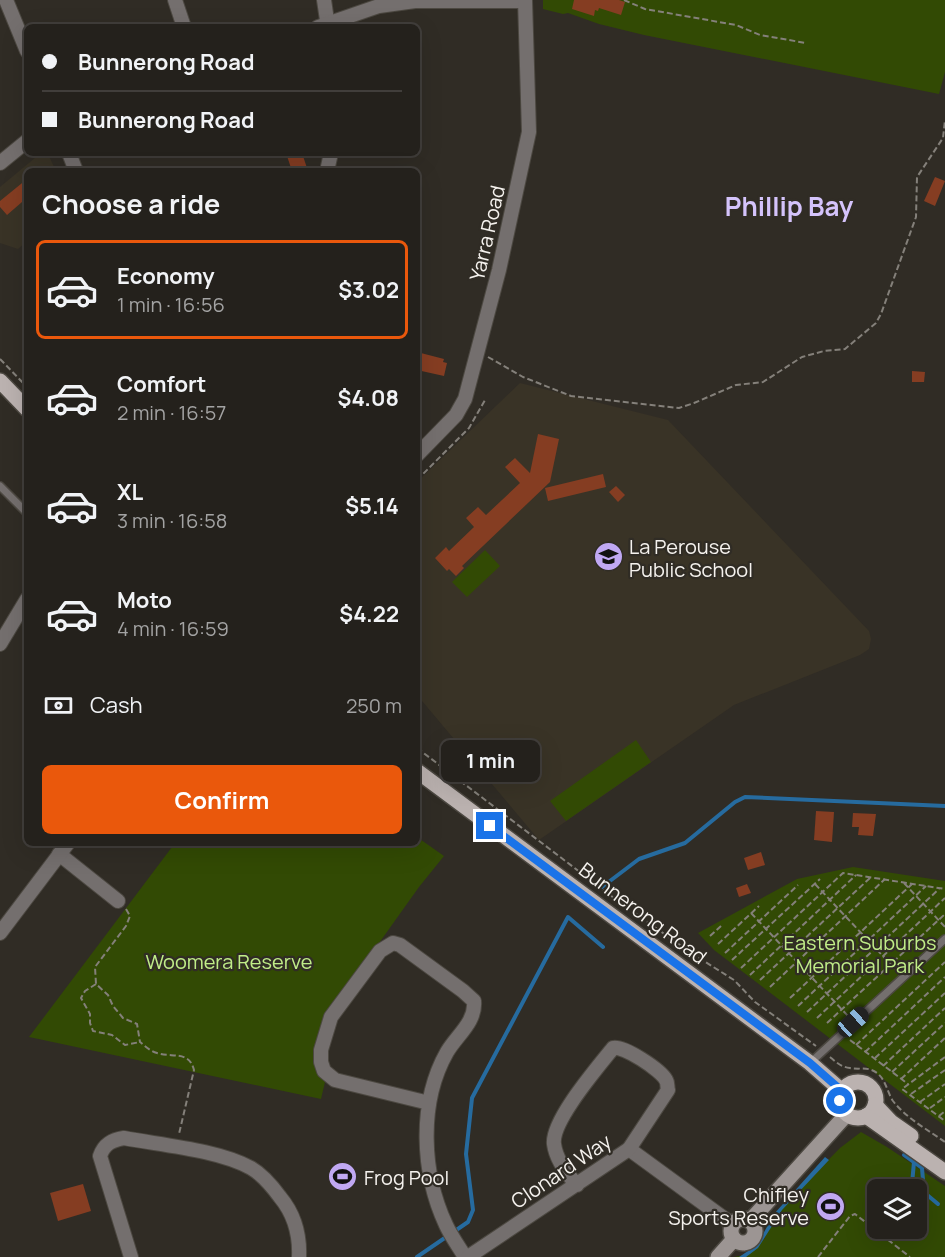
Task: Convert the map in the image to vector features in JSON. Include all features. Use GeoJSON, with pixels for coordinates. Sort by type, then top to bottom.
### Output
{"type":"FeatureCollection","features":[{"type":"Feature","properties":{"kind":"main road"},"geometry":{"type":"LineString","coordinates":[[0,381],[24,406]]}},
{"type":"Feature","properties":{"kind":"main road","name":"Bunnerong Road"},"geometry":{"type":"LineString","coordinates":[[420,773],[810,1063],[842,1091]]}},
{"type":"Feature","properties":{"kind":"main road"},"geometry":{"type":"LineString","coordinates":[[862,1082],[872,1088],[876,1099],[871,1110],[856,1118],[847,1114],[841,1106],[842,1091],[850,1083],[862,1082]]}},
{"type":"Feature","properties":{"kind":"main road"},"geometry":{"type":"LineString","coordinates":[[871,1110],[945,1160]]}},
{"type":"Feature","properties":{"kind":"main road"},"geometry":{"type":"LineString","coordinates":[[871,1110],[945,1172]]}},
{"type":"Feature","properties":{"kind":"street"},"geometry":{"type":"LineString","coordinates":[[6,0],[24,44]]}},
{"type":"Feature","properties":{"kind":"street"},"geometry":{"type":"LineString","coordinates":[[175,0],[183,24]]}},
{"type":"Feature","properties":{"kind":"street"},"geometry":{"type":"LineString","coordinates":[[324,0],[324,24]]}},
{"type":"Feature","properties":{"kind":"street"},"geometry":{"type":"LineString","coordinates":[[330,24],[380,6],[415,0],[525,0]]}},
{"type":"Feature","properties":{"kind":"street","name":"Yarra Road"},"geometry":{"type":"LineString","coordinates":[[420,451],[456,415],[465,399],[499,270],[529,132],[525,0]]}},
{"type":"Feature","properties":{"kind":"street"},"geometry":{"type":"LineString","coordinates":[[0,163],[24,143]]}},
{"type":"Feature","properties":{"kind":"street"},"geometry":{"type":"LineString","coordinates":[[0,644],[24,604]]}},
{"type":"Feature","properties":{"kind":"street"},"geometry":{"type":"LineString","coordinates":[[0,933],[64,849],[118,901]]}},
{"type":"Feature","properties":{"kind":"street"},"geometry":{"type":"LineString","coordinates":[[429,1103],[335,1080],[324,1071],[321,1062],[321,1050],[331,1017],[380,951],[393,943],[464,991],[474,1001],[475,1010],[471,1020],[448,1051],[439,1069],[429,1103],[427,1148],[433,1188],[446,1226],[467,1257]]}},
{"type":"Feature","properties":{"kind":"street"},"geometry":{"type":"LineString","coordinates":[[577,1185],[560,1161],[554,1143],[556,1130],[586,1083],[613,1048],[619,1047],[628,1050],[661,1074],[666,1080],[668,1090],[629,1149]]}},
{"type":"Feature","properties":{"kind":"street"},"geometry":{"type":"LineString","coordinates":[[736,1238],[744,1243],[754,1237],[757,1224],[847,1114]]}},
{"type":"Feature","properties":{"kind":"street"},"geometry":{"type":"LineString","coordinates":[[130,1257],[100,1156],[107,1144],[124,1138],[227,1157],[252,1168],[267,1181],[289,1208],[297,1225],[298,1257]]}},
{"type":"Feature","properties":{"kind":"street","name":"Clonard Way"},"geometry":{"type":"LineString","coordinates":[[467,1257],[629,1149],[736,1238]]}},
{"type":"Feature","properties":{"kind":"street"},"geometry":{"type":"LineString","coordinates":[[718,1257],[736,1238],[739,1220],[757,1224]]}},
{"type":"Feature","properties":{"kind":"lane"},"geometry":{"type":"LineString","coordinates":[[0,486],[24,510]]}},
{"type":"Feature","properties":{"kind":"lane"},"geometry":{"type":"LineString","coordinates":[[810,1063],[945,939]]}},
{"type":"Feature","properties":{"kind":"path"},"geometry":{"type":"LineString","coordinates":[[624,0],[645,9],[736,25],[760,35],[806,43]]}},
{"type":"Feature","properties":{"kind":"path"},"geometry":{"type":"LineString","coordinates":[[477,351],[523,377],[571,396],[679,408],[736,386],[763,382],[802,357],[824,351],[845,349],[876,323],[916,217],[917,177],[943,138],[945,120]]}},
{"type":"Feature","properties":{"kind":"path"},"geometry":{"type":"LineString","coordinates":[[0,359],[24,384]]}},
{"type":"Feature","properties":{"kind":"path"},"geometry":{"type":"LineString","coordinates":[[420,477],[469,428],[485,400]]}},
{"type":"Feature","properties":{"kind":"path"},"geometry":{"type":"LineString","coordinates":[[420,750],[614,898],[691,953],[734,980],[754,1002],[840,1065],[872,1069],[879,1075],[892,1100],[901,1110],[945,1142]]}},
{"type":"Feature","properties":{"kind":"path"},"geometry":{"type":"LineString","coordinates":[[741,968],[843,873],[945,889]]}},
{"type":"Feature","properties":{"kind":"path"},"geometry":{"type":"LineString","coordinates":[[750,975],[856,875]]}},
{"type":"Feature","properties":{"kind":"path"},"geometry":{"type":"LineString","coordinates":[[760,980],[871,877]]}},
{"type":"Feature","properties":{"kind":"path"},"geometry":{"type":"LineString","coordinates":[[732,960],[820,879]]}},
{"type":"Feature","properties":{"kind":"path"},"geometry":{"type":"LineString","coordinates":[[770,987],[885,879]]}},
{"type":"Feature","properties":{"kind":"path"},"geometry":{"type":"LineString","coordinates":[[903,882],[945,927]]}},
{"type":"Feature","properties":{"kind":"path"},"geometry":{"type":"LineString","coordinates":[[815,884],[897,971]]}},
{"type":"Feature","properties":{"kind":"path"},"geometry":{"type":"LineString","coordinates":[[790,998],[912,884]]}},
{"type":"Feature","properties":{"kind":"path"},"geometry":{"type":"LineString","coordinates":[[725,953],[798,885]]}},
{"type":"Feature","properties":{"kind":"path"},"geometry":{"type":"LineString","coordinates":[[798,1006],[926,886]]}},
{"type":"Feature","properties":{"kind":"path"},"geometry":{"type":"LineString","coordinates":[[807,1012],[940,888]]}},
{"type":"Feature","properties":{"kind":"path"},"geometry":{"type":"LineString","coordinates":[[817,1018],[945,898]]}},
{"type":"Feature","properties":{"kind":"path"},"geometry":{"type":"LineString","coordinates":[[118,901],[129,911],[130,918],[96,966],[94,976],[96,984],[108,994],[113,1006],[123,1018],[136,1024],[140,1042]]}},
{"type":"Feature","properties":{"kind":"path"},"geometry":{"type":"LineString","coordinates":[[718,944],[759,906]]}},
{"type":"Feature","properties":{"kind":"path"},"geometry":{"type":"LineString","coordinates":[[751,913],[848,1017]]}},
{"type":"Feature","properties":{"kind":"path"},"geometry":{"type":"LineString","coordinates":[[827,1023],[945,914]]}},
{"type":"Feature","properties":{"kind":"path"},"geometry":{"type":"LineString","coordinates":[[710,936],[721,926]]}},
{"type":"Feature","properties":{"kind":"path"},"geometry":{"type":"LineString","coordinates":[[856,1045],[945,962]]}},
{"type":"Feature","properties":{"kind":"path"},"geometry":{"type":"LineString","coordinates":[[865,1052],[945,977]]}},
{"type":"Feature","properties":{"kind":"path"},"geometry":{"type":"LineString","coordinates":[[96,984],[81,998],[90,1014],[93,1031],[112,1035],[125,1045],[140,1042],[157,1053],[183,1056],[194,1067],[176,1148]]}},
{"type":"Feature","properties":{"kind":"path"},"geometry":{"type":"LineString","coordinates":[[874,1059],[945,993]]}},
{"type":"Feature","properties":{"kind":"path"},"geometry":{"type":"LineString","coordinates":[[883,1066],[945,1008]]}},
{"type":"Feature","properties":{"kind":"path"},"geometry":{"type":"LineString","coordinates":[[892,1072],[945,1023]]}},
{"type":"Feature","properties":{"kind":"path"},"geometry":{"type":"LineString","coordinates":[[853,1033],[847,1038],[908,1084]]}},
{"type":"Feature","properties":{"kind":"path"},"geometry":{"type":"LineString","coordinates":[[901,1079],[945,1038]]}},
{"type":"Feature","properties":{"kind":"path"},"geometry":{"type":"LineString","coordinates":[[945,1057],[902,1089],[945,1121]]}},
{"type":"Feature","properties":{"kind":"path"},"geometry":{"type":"LineString","coordinates":[[910,1094],[945,1070]]}},
{"type":"Feature","properties":{"kind":"path"},"geometry":{"type":"LineString","coordinates":[[920,1102],[945,1084]]}},
{"type":"Feature","properties":{"kind":"path"},"geometry":{"type":"LineString","coordinates":[[929,1109],[945,1097]]}},
{"type":"Feature","properties":{"kind":"path"},"geometry":{"type":"LineString","coordinates":[[939,1116],[945,1111]]}},
{"type":"Feature","properties":{"kind":"path"},"geometry":{"type":"LineString","coordinates":[[818,1257],[850,1216],[855,1214],[910,1257]]}},
{"type":"Feature","properties":{"kind":"path"},"geometry":{"type":"LineString","coordinates":[[736,1238],[755,1242],[757,1224]]}},
{"type":"Feature","properties":{"kind":"shaded area"},"geometry":{"type":"Polygon","coordinates":[[[37,156],[49,156],[55,168],[24,168],[24,244],[18,249],[0,243],[0,187],[37,156]]]}},
{"type":"Feature","properties":{"kind":"shaded area","name":"La Perouse Public School"},"geometry":{"type":"Polygon","coordinates":[[[520,383],[668,420],[869,631],[871,639],[869,649],[860,655],[734,705],[539,840],[420,699],[420,479],[520,383]]]}},
{"type":"Feature","properties":{"kind":"green space"},"geometry":{"type":"Polygon","coordinates":[[[543,0],[945,0],[945,72],[939,94],[644,35],[599,24],[568,13],[543,9],[543,0]]]}},
{"type":"Feature","properties":{"kind":"green space"},"geometry":{"type":"Polygon","coordinates":[[[485,550],[500,566],[467,597],[452,582],[485,550]]]}},
{"type":"Feature","properties":{"kind":"green space"},"geometry":{"type":"Polygon","coordinates":[[[636,740],[651,762],[566,821],[550,801],[636,740]]]}},
{"type":"Feature","properties":{"kind":"green space","name":"Woomera Reserve"},"geometry":{"type":"Polygon","coordinates":[[[420,839],[444,856],[419,887],[332,1009],[322,1078],[325,1082],[321,1099],[29,1037],[173,846],[420,846],[420,839]]]}},
{"type":"Feature","properties":{"kind":"green space","name":"Eastern Suburbs Memorial Park"},"geometry":{"type":"Polygon","coordinates":[[[853,867],[945,881],[945,1126],[714,950],[698,933],[797,879],[853,867]]]}},
{"type":"Feature","properties":{"kind":"green space","name":"Chifley Sports Reserve"},"geometry":{"type":"Polygon","coordinates":[[[861,1132],[945,1186],[945,1257],[734,1257],[748,1254],[765,1238],[767,1222],[840,1148],[861,1132]]]}},
{"type":"Feature","properties":{"kind":"water"},"geometry":{"type":"Polygon","coordinates":[[[825,1157],[829,1160],[782,1210],[758,1248],[746,1257],[739,1257],[757,1245],[774,1214],[825,1157]]]}},
{"type":"Feature","properties":{"kind":"building"},"geometry":{"type":"Polygon","coordinates":[[[574,0],[625,2],[621,15],[599,8],[598,11],[595,10],[594,16],[572,9],[574,0]]]}},
{"type":"Feature","properties":{"kind":"building"},"geometry":{"type":"Polygon","coordinates":[[[287,156],[303,156],[307,168],[291,168],[287,156]]]}},
{"type":"Feature","properties":{"kind":"building"},"geometry":{"type":"Polygon","coordinates":[[[935,177],[945,181],[935,206],[924,201],[935,177]]]}},
{"type":"Feature","properties":{"kind":"building"},"geometry":{"type":"Polygon","coordinates":[[[24,181],[24,204],[22,202],[7,215],[0,207],[0,201],[24,181]]]}},
{"type":"Feature","properties":{"kind":"building"},"geometry":{"type":"Polygon","coordinates":[[[420,353],[444,359],[443,362],[447,363],[444,376],[420,371],[420,353]]]}},
{"type":"Feature","properties":{"kind":"building"},"geometry":{"type":"Polygon","coordinates":[[[912,371],[925,372],[924,382],[912,382],[912,371]]]}},
{"type":"Feature","properties":{"kind":"building"},"geometry":{"type":"Polygon","coordinates":[[[538,434],[559,439],[550,482],[462,566],[464,568],[456,576],[449,569],[447,571],[435,558],[446,547],[449,551],[474,527],[466,518],[478,507],[486,515],[520,483],[505,467],[515,458],[530,473],[538,434]]]}},
{"type":"Feature","properties":{"kind":"building"},"geometry":{"type":"Polygon","coordinates":[[[603,474],[606,487],[548,501],[545,488],[603,474]]]}},
{"type":"Feature","properties":{"kind":"building"},"geometry":{"type":"Polygon","coordinates":[[[616,486],[625,495],[618,502],[609,492],[616,486]]]}},
{"type":"Feature","properties":{"kind":"building"},"geometry":{"type":"Polygon","coordinates":[[[816,811],[834,812],[832,842],[814,840],[816,811]]]}},
{"type":"Feature","properties":{"kind":"building"},"geometry":{"type":"Polygon","coordinates":[[[853,813],[876,814],[873,836],[858,835],[859,827],[852,827],[853,813]]]}},
{"type":"Feature","properties":{"kind":"building"},"geometry":{"type":"Polygon","coordinates":[[[761,852],[765,865],[748,870],[744,858],[761,852]]]}},
{"type":"Feature","properties":{"kind":"building"},"geometry":{"type":"Polygon","coordinates":[[[747,884],[751,893],[739,897],[736,888],[747,884]]]}},
{"type":"Feature","properties":{"kind":"building"},"geometry":{"type":"Polygon","coordinates":[[[83,1184],[91,1211],[58,1221],[50,1193],[83,1184]]]}},
{"type":"Feature","properties":{"kind":"waterway"},"geometry":{"type":"LineString","coordinates":[[602,887],[639,859],[685,843],[735,802],[745,797],[945,806]]}},
{"type":"Feature","properties":{"kind":"waterway"},"geometry":{"type":"LineString","coordinates":[[417,1257],[468,1222],[473,1210],[466,1154],[472,1098],[568,917],[603,947]]}},
{"type":"Feature","properties":{"kind":"waterway"},"geometry":{"type":"LineString","coordinates":[[904,1155],[922,1168],[923,1179]]}},
{"type":"Feature","properties":{"kind":"waterway"},"geometry":{"type":"LineString","coordinates":[[912,1179],[914,1162]]}},
{"type":"Feature","properties":{"kind":"waterway"},"geometry":{"type":"LineString","coordinates":[[927,1195],[938,1204]]}},
{"type":"Feature","properties":{"kind":"place","name":"La Perouse Public School"},"geometry":{"type":"Point","coordinates":[608,557]}},
{"type":"Feature","properties":{"kind":"place","name":"Frog Pool"},"geometry":{"type":"Point","coordinates":[343,1177]}},
{"type":"Feature","properties":{"kind":"place","name":"Chifley Sports Reserve"},"geometry":{"type":"Point","coordinates":[830,1206]}},
{"type":"Feature","properties":{"kind":"district","name":"Phillip Bay"},"geometry":{"type":"Point","coordinates":[789,206]}},
{"type":"Feature","properties":{"kind":"route"},"geometry":{"type":"LineString","coordinates":[[490,826],[810,1063],[842,1091],[840,1101]]}}]}
